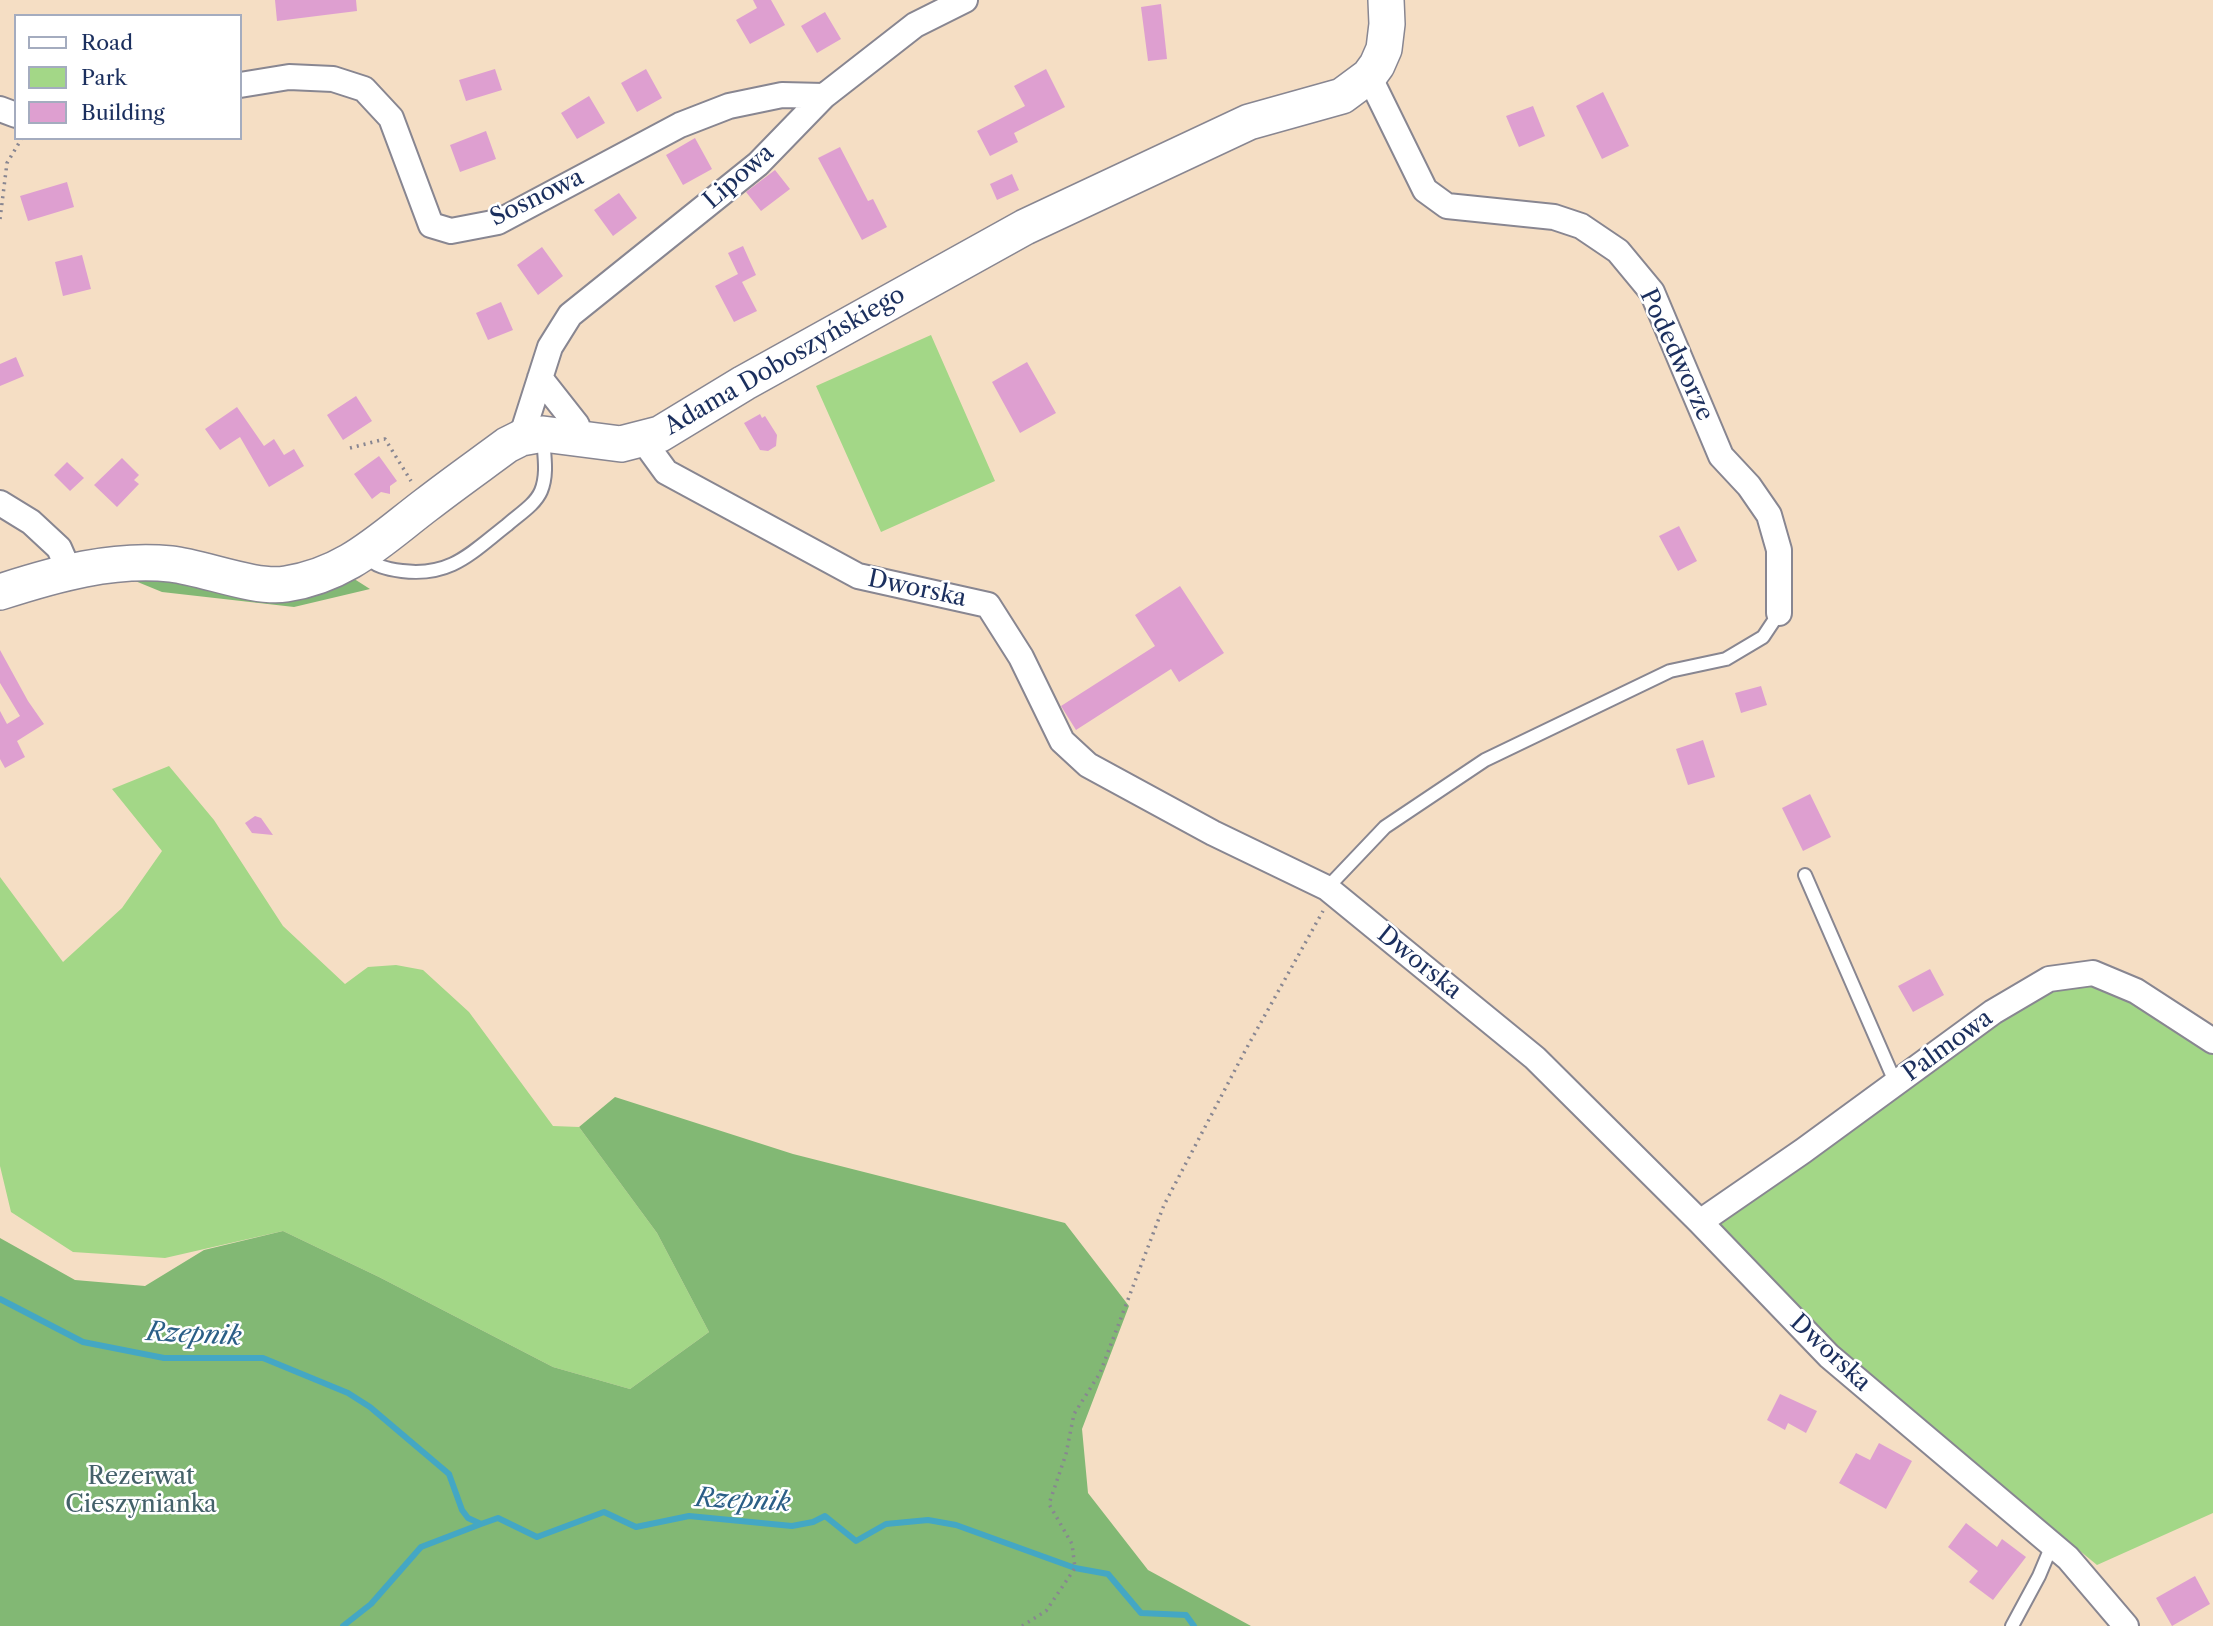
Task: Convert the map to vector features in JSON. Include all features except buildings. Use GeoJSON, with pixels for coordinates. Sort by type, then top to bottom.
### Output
{"type":"FeatureCollection","features":[{"type":"Feature","properties":{"kind":"street","name":"Lipowa"},"geometry":{"type":"LineString","coordinates":[[547,436],[540,378],[550,347],[570,315],[758,164],[824,96],[915,24],[965,0]]}},
{"type":"Feature","properties":{"kind":"street","name":"Adama Doboszyńskiego"},"geometry":{"type":"LineString","coordinates":[[547,436],[621,444],[660,434],[767,370],[1025,227],[1249,122],[1342,96],[1369,76],[1377,65],[1384,48],[1386,0]]}},
{"type":"Feature","properties":{"kind":"street","name":"Podedworze"},"geometry":{"type":"LineString","coordinates":[[1369,76],[1425,190],[1447,206],[1554,217],[1581,226],[1618,251],[1652,292],[1721,456],[1749,486],[1769,515],[1779,550],[1779,613]]}},
{"type":"Feature","properties":{"kind":"street","name":"Sosnowa"},"geometry":{"type":"LineString","coordinates":[[242,85],[289,77],[332,79],[364,89],[391,118],[431,225],[452,231],[498,222],[680,125],[729,106],[782,95],[824,96]]}},
{"type":"Feature","properties":{"kind":"street"},"geometry":{"type":"LineString","coordinates":[[0,592],[123,562],[172,564],[259,583],[282,585],[323,575],[364,554],[425,505],[508,445],[547,436],[577,425],[540,378]]}},
{"type":"Feature","properties":{"kind":"street","name":"Dworska"},"geometry":{"type":"LineString","coordinates":[[642,439],[666,472],[858,576],[988,605],[1021,657],[1062,741],[1088,765],[1213,833],[1330,890],[1535,1058],[1700,1222],[1829,1356],[2068,1558],[2126,1626]]}},
{"type":"Feature","properties":{"kind":"street"},"geometry":{"type":"LineString","coordinates":[[0,503],[31,523],[59,548],[70,573]]}},
{"type":"Feature","properties":{"kind":"street","name":"Palmowa"},"geometry":{"type":"LineString","coordinates":[[1700,1222],[1803,1152],[1993,1012],[2049,979],[2093,973],[2136,991],[2213,1041]]}},
{"type":"Feature","properties":{"kind":"lane"},"geometry":{"type":"LineString","coordinates":[[364,554],[372,563],[387,569],[411,572],[433,572],[461,561],[529,506],[540,493],[545,479],[547,436]]}},
{"type":"Feature","properties":{"kind":"lane"},"geometry":{"type":"LineString","coordinates":[[1330,890],[1385,827],[1485,760],[1670,671],[1726,659],[1763,637],[1779,613]]}},
{"type":"Feature","properties":{"kind":"lane"},"geometry":{"type":"LineString","coordinates":[[1805,875],[1896,1084]]}},
{"type":"Feature","properties":{"kind":"lane"},"geometry":{"type":"LineString","coordinates":[[2012,1626],[2052,1545]]}},
{"type":"Feature","properties":{"kind":"path"},"geometry":{"type":"LineString","coordinates":[[0,219],[7,163],[21,140]]}},
{"type":"Feature","properties":{"kind":"path"},"geometry":{"type":"LineString","coordinates":[[350,448],[385,439],[425,505]]}},
{"type":"Feature","properties":{"kind":"path"},"geometry":{"type":"LineString","coordinates":[[1022,1626],[1046,1611],[1075,1568],[1072,1544],[1049,1504],[1066,1454],[1074,1414],[1100,1373],[1164,1205],[1330,890]]}},
{"type":"Feature","properties":{"kind":"green space"},"geometry":{"type":"Polygon","coordinates":[[[931,335],[995,481],[881,532],[816,386],[931,335]]]}},
{"type":"Feature","properties":{"kind":"green space"},"geometry":{"type":"Polygon","coordinates":[[[348,575],[370,589],[294,607],[162,592],[123,576],[348,575]]]}},
{"type":"Feature","properties":{"kind":"green space"},"geometry":{"type":"Polygon","coordinates":[[[169,766],[214,820],[283,926],[345,984],[368,967],[396,965],[423,970],[469,1012],[553,1126],[579,1127],[657,1233],[709,1332],[630,1389],[553,1367],[379,1277],[283,1231],[165,1258],[73,1252],[11,1212],[0,1166],[0,877],[63,962],[122,908],[162,851],[112,789],[169,766]]]}},
{"type":"Feature","properties":{"kind":"green space"},"geometry":{"type":"Polygon","coordinates":[[[2069,983],[2110,985],[2156,1013],[2213,1054],[2213,1513],[2097,1565],[1805,1324],[1716,1227],[1719,1217],[2039,994],[2069,983]]]}},
{"type":"Feature","properties":{"kind":"green space","name":"Rezerwat Cieszynianka"},"geometry":{"type":"Polygon","coordinates":[[[615,1097],[793,1154],[1065,1223],[1129,1306],[1082,1429],[1088,1493],[1148,1570],[1251,1626],[0,1626],[0,1238],[75,1280],[145,1286],[204,1250],[283,1231],[379,1277],[553,1367],[630,1389],[709,1332],[657,1233],[579,1127],[615,1097]]]}},
{"type":"Feature","properties":{"kind":"waterway","name":"Rzepnik"},"geometry":{"type":"LineString","coordinates":[[0,1299],[83,1342],[164,1358],[263,1358],[348,1393],[370,1407],[449,1474],[462,1510],[468,1518],[481,1524],[498,1518],[537,1537],[604,1512],[636,1527],[689,1516],[792,1526],[813,1522],[825,1516],[856,1541],[886,1524],[928,1520],[956,1525],[1075,1568],[1108,1574],[1141,1613],[1186,1615],[1194,1626]]}},
{"type":"Feature","properties":{"kind":"waterway"},"geometry":{"type":"LineString","coordinates":[[343,1626],[371,1604],[421,1547],[481,1524]]}}]}
